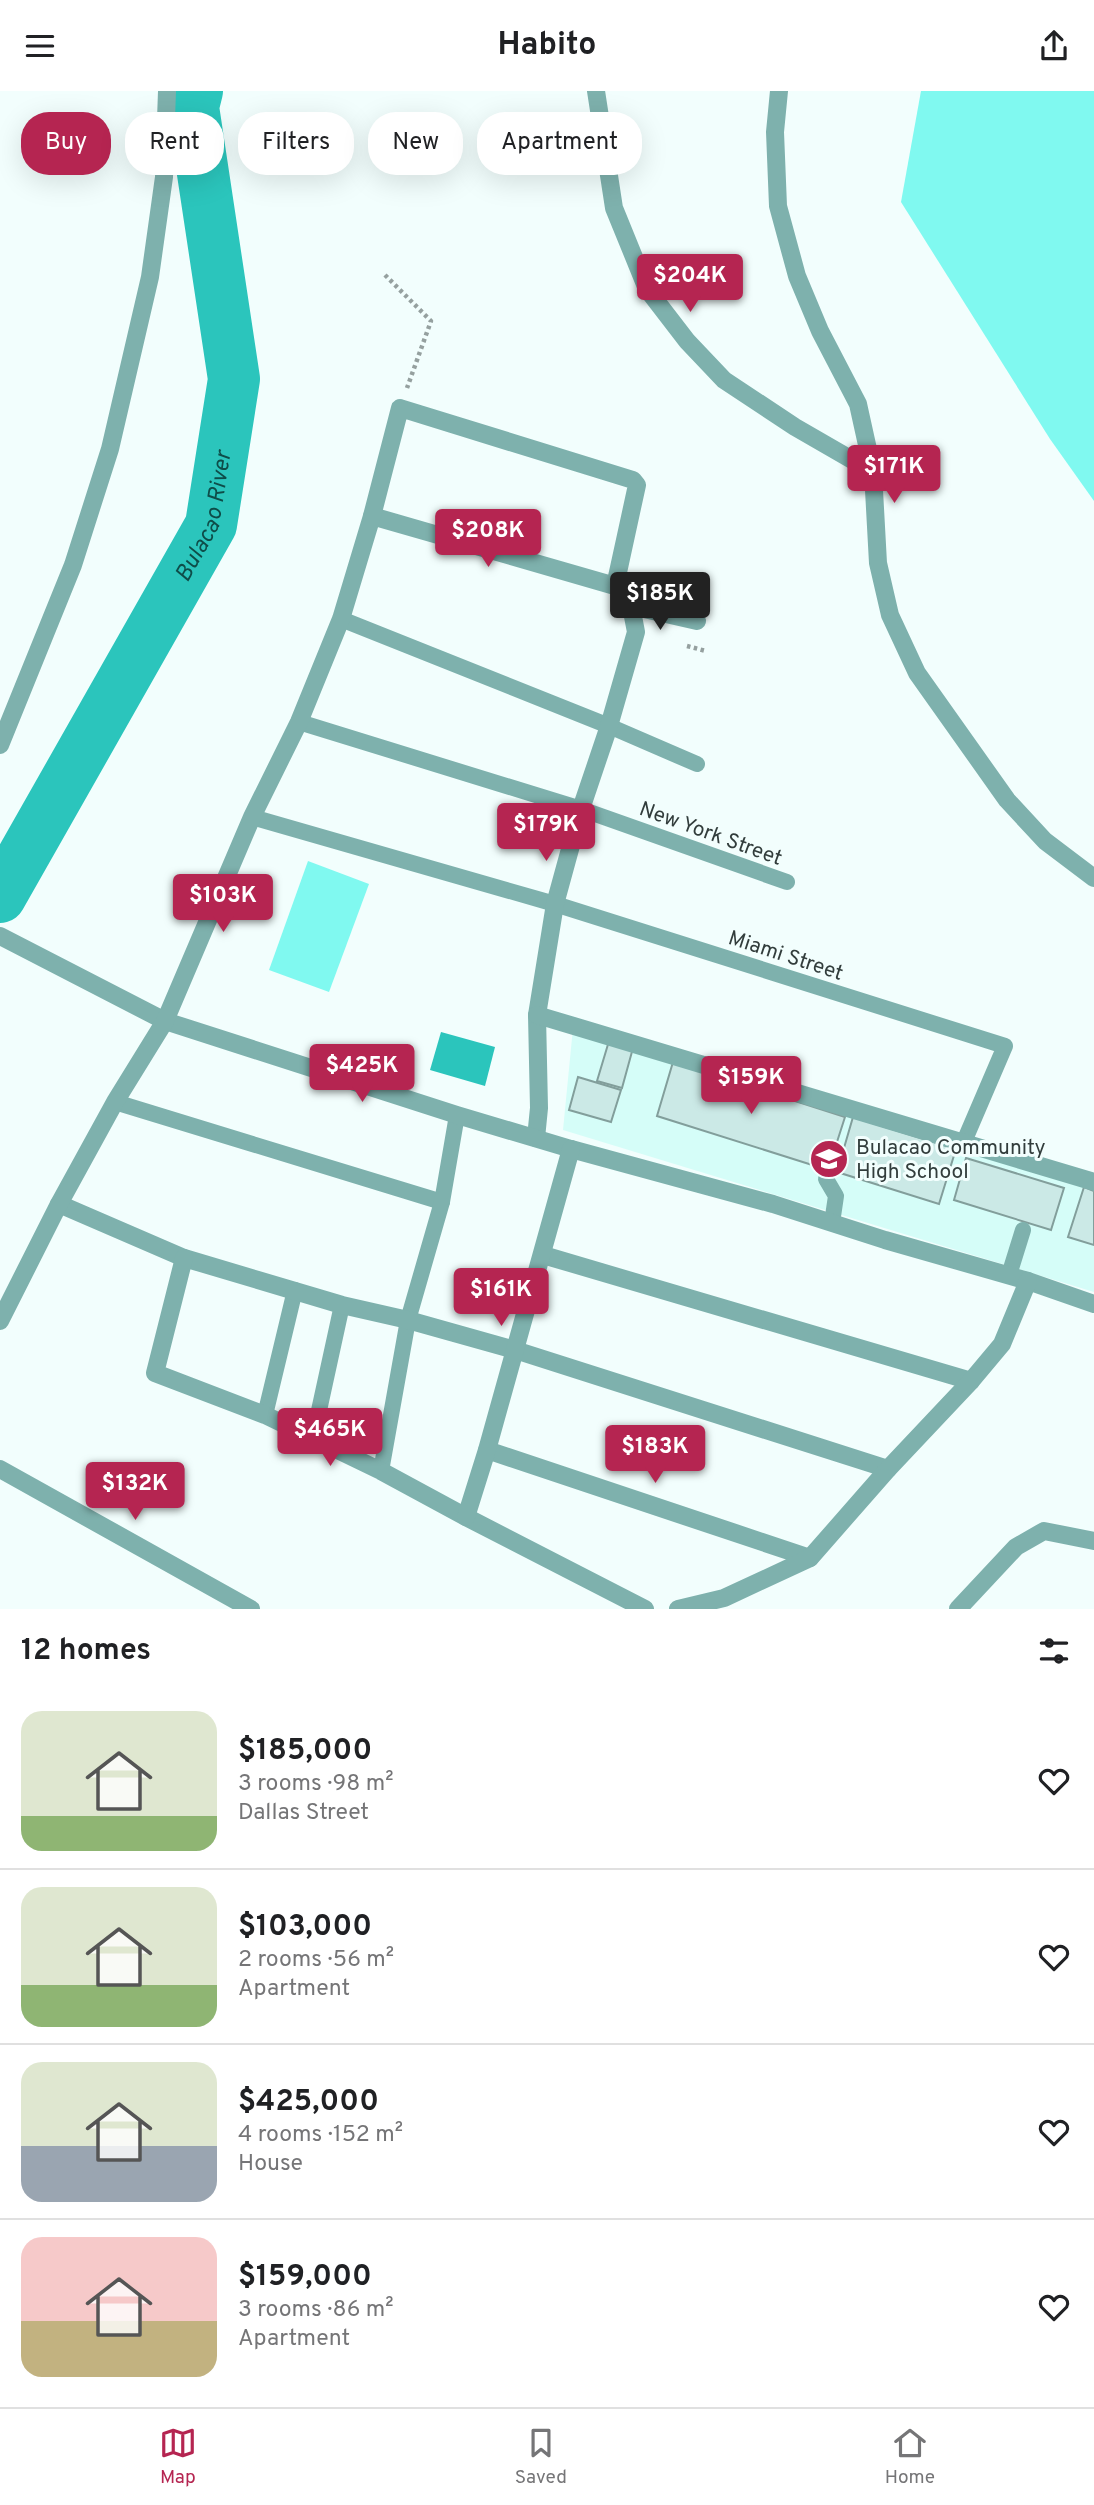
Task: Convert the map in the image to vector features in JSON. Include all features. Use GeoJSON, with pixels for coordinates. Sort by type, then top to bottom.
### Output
{"type":"FeatureCollection","features":[{"type":"Feature","properties":{"kind":"street"},"geometry":{"type":"LineString","coordinates":[[0,744],[73,565],[110,449],[150,277],[164,177],[167,91]]}},
{"type":"Feature","properties":{"kind":"street"},"geometry":{"type":"LineString","coordinates":[[596,91],[614,208],[647,289],[687,341],[724,380],[796,427],[873,472]]}},
{"type":"Feature","properties":{"kind":"street"},"geometry":{"type":"LineString","coordinates":[[779,91],[775,132],[778,206],[797,276],[820,331],[858,404],[873,472],[878,563],[890,615],[917,673],[1007,800],[1045,841],[1094,878]]}},
{"type":"Feature","properties":{"kind":"street"},"geometry":{"type":"LineString","coordinates":[[0,1321],[59,1204],[115,1102],[165,1021],[252,817],[299,722],[341,619],[373,516],[400,408],[633,480],[637,485],[615,586]]}},
{"type":"Feature","properties":{"kind":"street"},"geometry":{"type":"LineString","coordinates":[[373,516],[615,586],[631,606],[636,632],[609,726],[581,809],[555,904],[537,1015],[539,1108],[536,1138]]}},
{"type":"Feature","properties":{"kind":"street"},"geometry":{"type":"LineString","coordinates":[[631,606],[697,621]]}},
{"type":"Feature","properties":{"kind":"street"},"geometry":{"type":"LineString","coordinates":[[0,936],[165,1021],[457,1115],[773,1204],[1009,1275],[1094,1304]]}},
{"type":"Feature","properties":{"kind":"street"},"geometry":{"type":"LineString","coordinates":[[537,1015],[1094,1182]]}},
{"type":"Feature","properties":{"kind":"street"},"geometry":{"type":"LineString","coordinates":[[466,1517],[571,1149]]}},
{"type":"Feature","properties":{"kind":"street"},"geometry":{"type":"LineString","coordinates":[[59,1204],[184,1258],[342,1305],[515,1350],[888,1469]]}},
{"type":"Feature","properties":{"kind":"street"},"geometry":{"type":"LineString","coordinates":[[542,1255],[971,1381]]}},
{"type":"Feature","properties":{"kind":"street"},"geometry":{"type":"LineString","coordinates":[[184,1258],[155,1373],[265,1415],[381,1471],[645,1609]]}},
{"type":"Feature","properties":{"kind":"street"},"geometry":{"type":"LineString","coordinates":[[678,1609],[724,1598],[810,1558],[1002,1344],[1028,1281]]}},
{"type":"Feature","properties":{"kind":"street"},"geometry":{"type":"LineString","coordinates":[[487,1450],[810,1558]]}},
{"type":"Feature","properties":{"kind":"street"},"geometry":{"type":"LineString","coordinates":[[0,1469],[251,1609]]}},
{"type":"Feature","properties":{"kind":"street"},"geometry":{"type":"LineString","coordinates":[[958,1609],[1016,1547],[1044,1531],[1094,1541]]}},
{"type":"Feature","properties":{"kind":"lane"},"geometry":{"type":"LineString","coordinates":[[341,619],[697,764]]}},
{"type":"Feature","properties":{"kind":"lane","name":"New York Street"},"geometry":{"type":"LineString","coordinates":[[299,722],[581,809],[787,882]]}},
{"type":"Feature","properties":{"kind":"lane","name":"Miami Street"},"geometry":{"type":"LineString","coordinates":[[252,817],[555,904],[1004,1046],[963,1144]]}},
{"type":"Feature","properties":{"kind":"lane"},"geometry":{"type":"LineString","coordinates":[[115,1102],[442,1202]]}},
{"type":"Feature","properties":{"kind":"lane"},"geometry":{"type":"LineString","coordinates":[[381,1471],[408,1320],[442,1202],[457,1115]]}},
{"type":"Feature","properties":{"kind":"lane"},"geometry":{"type":"LineString","coordinates":[[826,1179],[836,1196],[832,1223]]}},
{"type":"Feature","properties":{"kind":"lane"},"geometry":{"type":"LineString","coordinates":[[1009,1275],[1023,1230]]}},
{"type":"Feature","properties":{"kind":"lane"},"geometry":{"type":"LineString","coordinates":[[265,1415],[295,1290]]}},
{"type":"Feature","properties":{"kind":"lane"},"geometry":{"type":"LineString","coordinates":[[313,1439],[342,1305]]}},
{"type":"Feature","properties":{"kind":"path"},"geometry":{"type":"LineString","coordinates":[[385,275],[430,321],[400,408]]}},
{"type":"Feature","properties":{"kind":"shaded area"},"geometry":{"type":"Polygon","coordinates":[[[921,91],[1094,91],[1094,501],[1050,439],[901,202],[921,91]]]}},
{"type":"Feature","properties":{"kind":"shaded area"},"geometry":{"type":"Polygon","coordinates":[[[308,861],[369,884],[329,992],[269,970],[308,861]]]}},
{"type":"Feature","properties":{"kind":"shaded area","name":"Bulacao Community High School"},"geometry":{"type":"Polygon","coordinates":[[[573,1028],[1094,1188],[1094,1292],[563,1130],[573,1028]]]}},
{"type":"Feature","properties":{"kind":"shaded area"},"geometry":{"type":"Polygon","coordinates":[[[441,1032],[495,1047],[485,1086],[430,1070],[441,1032]]]}},
{"type":"Feature","properties":{"kind":"building"},"geometry":{"type":"Polygon","coordinates":[[[609,1041],[633,1048],[622,1088],[597,1081],[609,1041]]]}},
{"type":"Feature","properties":{"kind":"building"},"geometry":{"type":"Polygon","coordinates":[[[673,1062],[845,1117],[828,1170],[657,1116],[673,1062]]]}},
{"type":"Feature","properties":{"kind":"building"},"geometry":{"type":"Polygon","coordinates":[[[578,1077],[621,1090],[611,1122],[569,1110],[578,1077]]]}},
{"type":"Feature","properties":{"kind":"building"},"geometry":{"type":"Polygon","coordinates":[[[853,1117],[956,1149],[939,1204],[837,1172],[853,1117]]]}},
{"type":"Feature","properties":{"kind":"building"},"geometry":{"type":"Polygon","coordinates":[[[966,1158],[1064,1188],[1051,1230],[954,1200],[966,1158]]]}},
{"type":"Feature","properties":{"kind":"building"},"geometry":{"type":"Polygon","coordinates":[[[1084,1187],[1094,1191],[1094,1245],[1068,1237],[1084,1187]]]}},
{"type":"Feature","properties":{"kind":"waterway","name":"Bulacao River"},"geometry":{"type":"LineString","coordinates":[[0,897],[211,525],[234,379],[193,107],[197,91]]}},
{"type":"Feature","properties":{"kind":"place","name":"Bulacao Community High School"},"geometry":{"type":"Point","coordinates":[829,1159]}}]}
